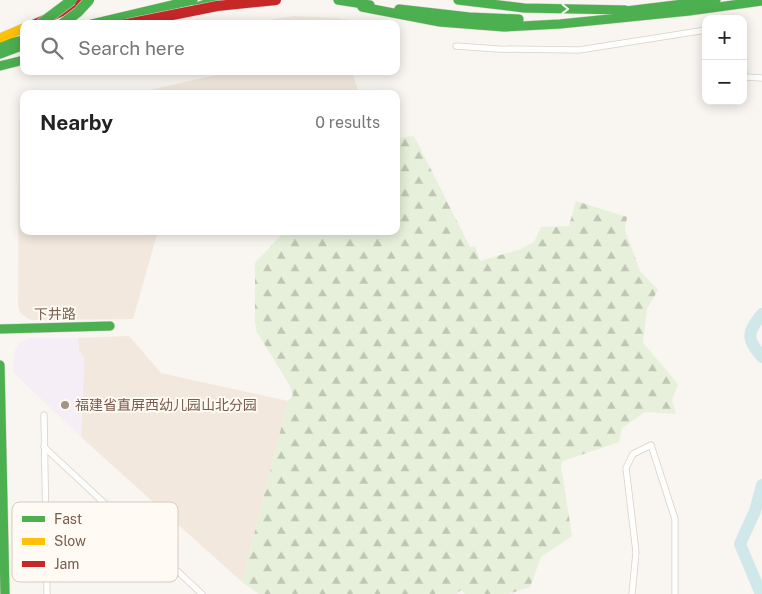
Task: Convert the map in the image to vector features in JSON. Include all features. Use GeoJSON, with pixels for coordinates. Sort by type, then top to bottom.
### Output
{"type":"FeatureCollection","features":[{"type":"Feature","properties":{"kind":"main road"},"geometry":{"type":"LineString","coordinates":[[45,20],[72,0]]}},
{"type":"Feature","properties":{"kind":"main road"},"geometry":{"type":"LineString","coordinates":[[43,20],[89,0]]}},
{"type":"Feature","properties":{"kind":"main road"},"geometry":{"type":"LineString","coordinates":[[67,20],[89,0]]}},
{"type":"Feature","properties":{"kind":"main road"},"geometry":{"type":"LineString","coordinates":[[108,20],[193,0]]}},
{"type":"Feature","properties":{"kind":"main road"},"geometry":{"type":"LineString","coordinates":[[165,20],[213,0]]}},
{"type":"Feature","properties":{"kind":"main road"},"geometry":{"type":"LineString","coordinates":[[147,20],[217,6],[276,0]]}},
{"type":"Feature","properties":{"kind":"main road"},"geometry":{"type":"LineString","coordinates":[[330,0],[428,21],[468,26],[497,27],[586,21],[732,6],[762,1]]}},
{"type":"Feature","properties":{"kind":"main road"},"geometry":{"type":"LineString","coordinates":[[338,0],[461,16],[506,19],[580,18],[716,0]]}},
{"type":"Feature","properties":{"kind":"main road"},"geometry":{"type":"LineString","coordinates":[[458,0],[524,8],[631,10]]}},
{"type":"Feature","properties":{"kind":"main road"},"geometry":{"type":"LineString","coordinates":[[0,42],[20,30]]}},
{"type":"Feature","properties":{"kind":"main road"},"geometry":{"type":"LineString","coordinates":[[0,42],[20,34]]}},
{"type":"Feature","properties":{"kind":"main road"},"geometry":{"type":"LineString","coordinates":[[0,42],[20,40]]}},
{"type":"Feature","properties":{"kind":"main road"},"geometry":{"type":"LineString","coordinates":[[0,55],[20,47]]}},
{"type":"Feature","properties":{"kind":"main road"},"geometry":{"type":"LineString","coordinates":[[0,55],[20,51]]}},
{"type":"Feature","properties":{"kind":"main road"},"geometry":{"type":"LineString","coordinates":[[0,66],[20,61]]}},
{"type":"Feature","properties":{"kind":"main road","name":"下井路"},"geometry":{"type":"LineString","coordinates":[[0,329],[110,326]]}},
{"type":"Feature","properties":{"kind":"main road"},"geometry":{"type":"LineString","coordinates":[[0,365],[5,594]]}},
{"type":"Feature","properties":{"kind":"street"},"geometry":{"type":"LineString","coordinates":[[456,46],[579,50],[702,31]]}},
{"type":"Feature","properties":{"kind":"street"},"geometry":{"type":"LineString","coordinates":[[44,415],[45,502]]}},
{"type":"Feature","properties":{"kind":"street"},"geometry":{"type":"LineString","coordinates":[[632,594],[636,552],[626,468],[633,454],[651,445],[675,519],[675,594]]}},
{"type":"Feature","properties":{"kind":"street"},"geometry":{"type":"LineString","coordinates":[[44,447],[103,502]]}},
{"type":"Feature","properties":{"kind":"street"},"geometry":{"type":"LineString","coordinates":[[178,572],[202,594]]}},
{"type":"Feature","properties":{"kind":"shaded area"},"geometry":{"type":"Polygon","coordinates":[[[294,16],[350,20],[268,20],[294,16]]]}},
{"type":"Feature","properties":{"kind":"shaded area"},"geometry":{"type":"Polygon","coordinates":[[[216,75],[353,75],[358,90],[150,90],[216,75]]]}},
{"type":"Feature","properties":{"kind":"shaded area"},"geometry":{"type":"Polygon","coordinates":[[[19,120],[20,235],[157,235],[133,319],[34,320],[28,319],[20,313],[18,304],[19,120]]]}},
{"type":"Feature","properties":{"kind":"shaded area"},"geometry":{"type":"Polygon","coordinates":[[[129,336],[161,373],[288,401],[242,582],[178,524],[178,502],[153,502],[81,437],[84,358],[79,351],[78,338],[129,336]]]}},
{"type":"Feature","properties":{"kind":"shaded area","name":"福建省直屏西幼儿园山北分园"},"geometry":{"type":"Polygon","coordinates":[[[29,338],[78,338],[79,350],[84,358],[81,437],[13,372],[15,350],[21,342],[29,338]]]}},
{"type":"Feature","properties":{"kind":"green space"},"geometry":{"type":"Polygon","coordinates":[[[414,136],[470,247],[475,246],[480,261],[521,249],[534,242],[541,227],[569,226],[576,201],[627,217],[625,230],[640,271],[658,290],[647,309],[643,343],[678,384],[672,400],[676,414],[645,412],[622,428],[619,442],[563,461],[561,466],[572,536],[541,557],[530,587],[508,594],[465,594],[461,590],[456,594],[259,594],[242,582],[288,401],[293,395],[290,386],[257,332],[255,323],[255,263],[281,235],[400,235],[400,138],[414,136]]]}},
{"type":"Feature","properties":{"kind":"waterway"},"geometry":{"type":"LineString","coordinates":[[762,314],[753,326],[750,336],[753,345],[762,357]]}},
{"type":"Feature","properties":{"kind":"waterway"},"geometry":{"type":"LineString","coordinates":[[761,594],[740,544],[755,511],[762,485]]}},
{"type":"Feature","properties":{"kind":"traffic: fast"},"geometry":{"type":"LineString","coordinates":[[45,20],[72,0]]}},
{"type":"Feature","properties":{"kind":"traffic: fast"},"geometry":{"type":"LineString","coordinates":[[67,20],[89,0]]}},
{"type":"Feature","properties":{"kind":"traffic: fast"},"geometry":{"type":"LineString","coordinates":[[109,20],[193,0]]}},
{"type":"Feature","properties":{"kind":"traffic: fast"},"geometry":{"type":"LineString","coordinates":[[197,7],[217,0]]}},
{"type":"Feature","properties":{"kind":"traffic: fast"},"geometry":{"type":"LineString","coordinates":[[338,0],[370,5]]}},
{"type":"Feature","properties":{"kind":"traffic: fast"},"geometry":{"type":"LineString","coordinates":[[458,0],[524,8],[625,10]]}},
{"type":"Feature","properties":{"kind":"traffic: fast"},"geometry":{"type":"LineString","coordinates":[[618,12],[716,0]]}},
{"type":"Feature","properties":{"kind":"traffic: fast"},"geometry":{"type":"LineString","coordinates":[[362,7],[440,22],[504,27],[560,24],[689,11],[762,1]]}},
{"type":"Feature","properties":{"kind":"traffic: fast"},"geometry":{"type":"LineString","coordinates":[[399,9],[469,17],[519,19]]}},
{"type":"Feature","properties":{"kind":"traffic: fast"},"geometry":{"type":"LineString","coordinates":[[0,45],[20,41]]}},
{"type":"Feature","properties":{"kind":"traffic: fast"},"geometry":{"type":"LineString","coordinates":[[0,54],[20,46]]}},
{"type":"Feature","properties":{"kind":"traffic: fast"},"geometry":{"type":"LineString","coordinates":[[0,66],[20,61]]}},
{"type":"Feature","properties":{"kind":"traffic: fast"},"geometry":{"type":"LineString","coordinates":[[0,329],[110,326]]}},
{"type":"Feature","properties":{"kind":"traffic: fast"},"geometry":{"type":"LineString","coordinates":[[0,365],[5,594]]}},
{"type":"Feature","properties":{"kind":"traffic: slow"},"geometry":{"type":"LineString","coordinates":[[0,38],[20,30]]}},
{"type":"Feature","properties":{"kind":"traffic: jam"},"geometry":{"type":"LineString","coordinates":[[43,20],[89,0]]}},
{"type":"Feature","properties":{"kind":"traffic: jam"},"geometry":{"type":"LineString","coordinates":[[147,20],[217,6],[276,0]]}},
{"type":"Feature","properties":{"kind":"place","name":"福建省直屏西幼儿园山北分园"},"geometry":{"type":"Point","coordinates":[65,405]}}]}
